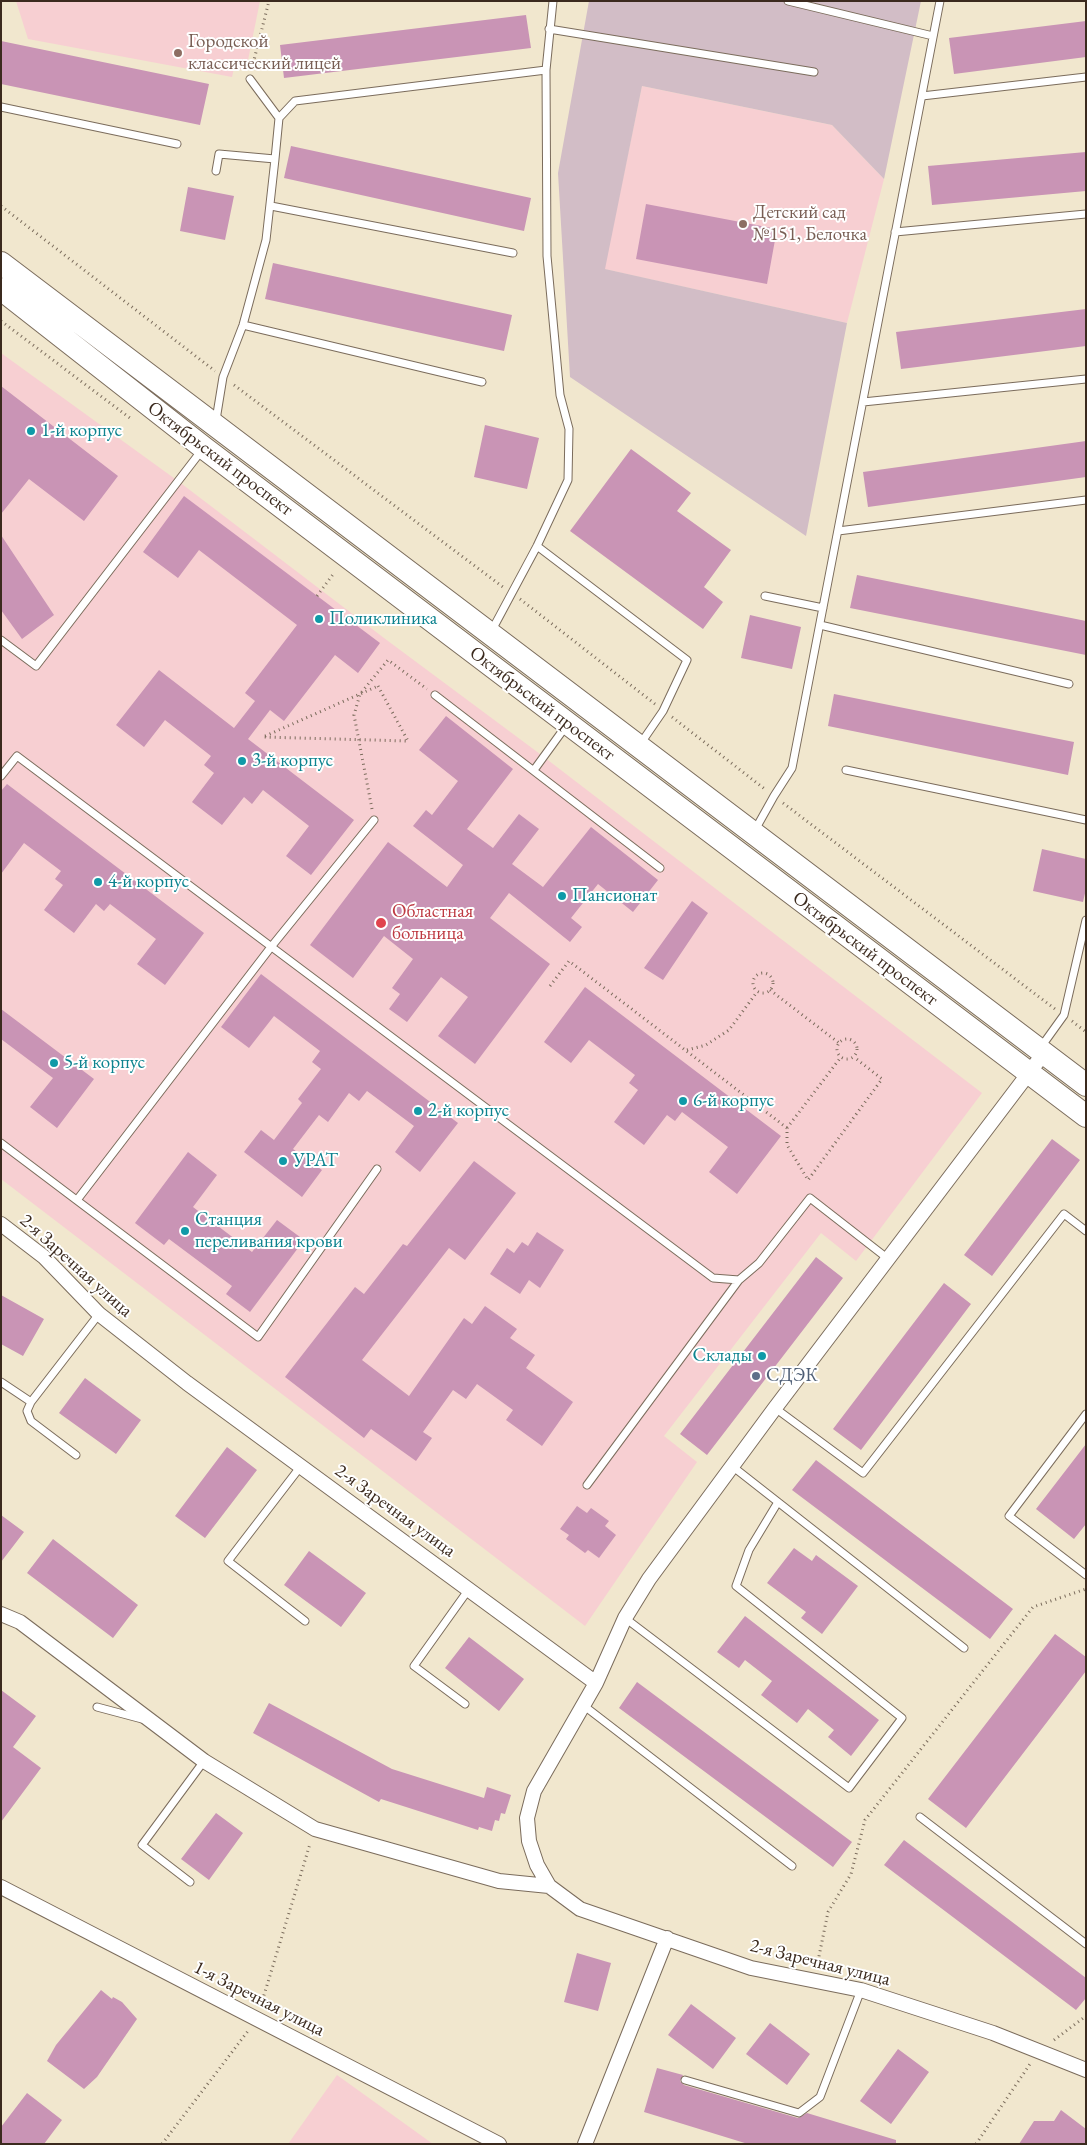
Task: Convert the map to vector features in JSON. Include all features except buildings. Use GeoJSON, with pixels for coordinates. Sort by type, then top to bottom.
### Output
{"type":"FeatureCollection","features":[{"type":"Feature","properties":{"kind":"main road","name":"Октябрьский проспект"},"geometry":{"type":"LineString","coordinates":[[1,263],[216,424],[1086,1085]]}},
{"type":"Feature","properties":{"kind":"main road","name":"Октябрьский проспект"},"geometry":{"type":"LineString","coordinates":[[1,290],[204,448],[1086,1116]]}},
{"type":"Feature","properties":{"kind":"street"},"geometry":{"type":"LineString","coordinates":[[596,1683],[625,1618],[649,1579],[774,1408],[1029,1073],[1041,1051]]}},
{"type":"Feature","properties":{"kind":"street","name":"2-я Заречная улица"},"geometry":{"type":"LineString","coordinates":[[1,1224],[44,1257],[99,1314],[187,1383],[596,1683],[534,1791],[527,1818],[529,1841],[537,1865],[549,1886],[580,1909],[751,1968],[861,1990],[990,2032],[1086,2070]]}},
{"type":"Feature","properties":{"kind":"street","name":"2-я Заречная улица"},"geometry":{"type":"LineString","coordinates":[[1,1614],[20,1622],[204,1762],[315,1829],[499,1880],[549,1886]]}},
{"type":"Feature","properties":{"kind":"street","name":"1-я Заречная улица"},"geometry":{"type":"LineString","coordinates":[[1,1887],[499,2144]]}},
{"type":"Feature","properties":{"kind":"street"},"geometry":{"type":"LineString","coordinates":[[585,2144],[667,1938]]}},
{"type":"Feature","properties":{"kind":"lane"},"geometry":{"type":"LineString","coordinates":[[491,633],[537,546],[568,480],[569,429],[560,395],[547,256],[546,70],[553,1]]}},
{"type":"Feature","properties":{"kind":"lane"},"geometry":{"type":"LineString","coordinates":[[788,1],[933,36]]}},
{"type":"Feature","properties":{"kind":"lane"},"geometry":{"type":"LineString","coordinates":[[754,832],[792,768],[940,1]]}},
{"type":"Feature","properties":{"kind":"lane"},"geometry":{"type":"LineString","coordinates":[[549,28],[814,72]]}},
{"type":"Feature","properties":{"kind":"lane"},"geometry":{"type":"LineString","coordinates":[[216,424],[223,377],[243,325],[266,240],[279,118],[295,102],[546,70]]}},
{"type":"Feature","properties":{"kind":"lane"},"geometry":{"type":"LineString","coordinates":[[922,96],[1086,77]]}},
{"type":"Feature","properties":{"kind":"lane"},"geometry":{"type":"LineString","coordinates":[[250,79],[279,118]]}},
{"type":"Feature","properties":{"kind":"lane"},"geometry":{"type":"LineString","coordinates":[[1,106],[177,144]]}},
{"type":"Feature","properties":{"kind":"lane"},"geometry":{"type":"LineString","coordinates":[[216,170],[219,154],[275,159]]}},
{"type":"Feature","properties":{"kind":"lane"},"geometry":{"type":"LineString","coordinates":[[271,206],[512,253]]}},
{"type":"Feature","properties":{"kind":"lane"},"geometry":{"type":"LineString","coordinates":[[895,232],[1086,214]]}},
{"type":"Feature","properties":{"kind":"lane"},"geometry":{"type":"LineString","coordinates":[[243,325],[482,382]]}},
{"type":"Feature","properties":{"kind":"lane"},"geometry":{"type":"LineString","coordinates":[[863,402],[1086,379]]}},
{"type":"Feature","properties":{"kind":"lane"},"geometry":{"type":"LineString","coordinates":[[1,640],[36,666],[204,448]]}},
{"type":"Feature","properties":{"kind":"lane"},"geometry":{"type":"LineString","coordinates":[[838,531],[1086,500]]}},
{"type":"Feature","properties":{"kind":"lane"},"geometry":{"type":"LineString","coordinates":[[537,546],[687,660],[663,711],[639,745]]}},
{"type":"Feature","properties":{"kind":"lane"},"geometry":{"type":"LineString","coordinates":[[765,596],[823,608]]}},
{"type":"Feature","properties":{"kind":"lane"},"geometry":{"type":"LineString","coordinates":[[820,626],[1069,684]]}},
{"type":"Feature","properties":{"kind":"lane"},"geometry":{"type":"LineString","coordinates":[[435,695],[660,868]]}},
{"type":"Feature","properties":{"kind":"lane"},"geometry":{"type":"LineString","coordinates":[[534,770],[568,723]]}},
{"type":"Feature","properties":{"kind":"lane"},"geometry":{"type":"LineString","coordinates":[[1,776],[17,756],[713,1278],[739,1280]]}},
{"type":"Feature","properties":{"kind":"lane"},"geometry":{"type":"LineString","coordinates":[[846,770],[1086,820]]}},
{"type":"Feature","properties":{"kind":"lane"},"geometry":{"type":"LineString","coordinates":[[77,1200],[271,948],[374,820]]}},
{"type":"Feature","properties":{"kind":"lane"},"geometry":{"type":"LineString","coordinates":[[1041,1051],[1064,1015],[1086,920]]}},
{"type":"Feature","properties":{"kind":"lane"},"geometry":{"type":"LineString","coordinates":[[1,1143],[258,1337],[377,1169]]}},
{"type":"Feature","properties":{"kind":"lane"},"geometry":{"type":"LineString","coordinates":[[587,1484],[739,1280],[759,1263],[810,1198],[887,1258]]}},
{"type":"Feature","properties":{"kind":"lane"},"geometry":{"type":"LineString","coordinates":[[774,1408],[863,1473],[1064,1214],[1086,1231]]}},
{"type":"Feature","properties":{"kind":"lane"},"geometry":{"type":"LineString","coordinates":[[76,1455],[31,1421],[27,1411],[31,1402],[99,1314]]}},
{"type":"Feature","properties":{"kind":"lane"},"geometry":{"type":"LineString","coordinates":[[1,1382],[31,1402]]}},
{"type":"Feature","properties":{"kind":"lane"},"geometry":{"type":"LineString","coordinates":[[1086,1414],[1009,1516],[1086,1575]]}},
{"type":"Feature","properties":{"kind":"lane"},"geometry":{"type":"LineString","coordinates":[[301,1465],[228,1562],[305,1621]]}},
{"type":"Feature","properties":{"kind":"lane"},"geometry":{"type":"LineString","coordinates":[[732,1466],[964,1648]]}},
{"type":"Feature","properties":{"kind":"lane"},"geometry":{"type":"LineString","coordinates":[[625,1618],[849,1788],[902,1718],[736,1586],[749,1550],[778,1502]]}},
{"type":"Feature","properties":{"kind":"lane"},"geometry":{"type":"LineString","coordinates":[[465,1704],[414,1666],[469,1589]]}},
{"type":"Feature","properties":{"kind":"lane"},"geometry":{"type":"LineString","coordinates":[[582,1705],[792,1866]]}},
{"type":"Feature","properties":{"kind":"lane"},"geometry":{"type":"LineString","coordinates":[[97,1706],[152,1721]]}},
{"type":"Feature","properties":{"kind":"lane"},"geometry":{"type":"LineString","coordinates":[[190,1882],[142,1845],[204,1762]]}},
{"type":"Feature","properties":{"kind":"lane"},"geometry":{"type":"LineString","coordinates":[[920,1817],[1086,1944]]}},
{"type":"Feature","properties":{"kind":"lane"},"geometry":{"type":"LineString","coordinates":[[685,2080],[799,2113],[820,2097],[861,1990]]}},
{"type":"Feature","properties":{"kind":"path"},"geometry":{"type":"LineString","coordinates":[[250,79],[269,1]]}},
{"type":"Feature","properties":{"kind":"path"},"geometry":{"type":"LineString","coordinates":[[1,206],[223,377],[512,594],[774,796],[1086,1032]]}},
{"type":"Feature","properties":{"kind":"path"},"geometry":{"type":"LineString","coordinates":[[317,596],[334,573]]}},
{"type":"Feature","properties":{"kind":"path"},"geometry":{"type":"LineString","coordinates":[[374,820],[354,715],[360,694],[388,660],[435,695]]}},
{"type":"Feature","properties":{"kind":"path"},"geometry":{"type":"LineString","coordinates":[[378,686],[408,741],[263,737],[360,694],[378,686]]}},
{"type":"Feature","properties":{"kind":"path"},"geometry":{"type":"LineString","coordinates":[[550,986],[570,961],[787,1128]]}},
{"type":"Feature","properties":{"kind":"path"},"geometry":{"type":"LineString","coordinates":[[761,972],[770,975],[773,980],[770,990],[762,994],[757,992],[754,989],[754,980],[761,972]]}},
{"type":"Feature","properties":{"kind":"path"},"geometry":{"type":"LineString","coordinates":[[770,990],[839,1043]]}},
{"type":"Feature","properties":{"kind":"path"},"geometry":{"type":"LineString","coordinates":[[686,1050],[706,1045],[730,1030],[757,992]]}},
{"type":"Feature","properties":{"kind":"path"},"geometry":{"type":"LineString","coordinates":[[847,1039],[854,1042],[858,1049],[854,1057],[850,1059],[841,1057],[838,1053],[839,1043],[847,1039]]}},
{"type":"Feature","properties":{"kind":"path"},"geometry":{"type":"LineString","coordinates":[[841,1057],[787,1128],[787,1146],[808,1180],[882,1079],[854,1057]]}},
{"type":"Feature","properties":{"kind":"path"},"geometry":{"type":"LineString","coordinates":[[814,1981],[828,1912],[851,1874],[865,1820],[1033,1607],[1086,1589]]}},
{"type":"Feature","properties":{"kind":"path"},"geometry":{"type":"LineString","coordinates":[[258,2014],[315,1829]]}},
{"type":"Feature","properties":{"kind":"path"},"geometry":{"type":"LineString","coordinates":[[976,2144],[1038,2052],[1086,2016]]}},
{"type":"Feature","properties":{"kind":"path"},"geometry":{"type":"LineString","coordinates":[[162,2144],[253,2025]]}},
{"type":"Feature","properties":{"kind":"shaded area","name":"Городской классический лицей"},"geometry":{"type":"Polygon","coordinates":[[[16,1],[260,1],[246,70],[234,68],[232,77],[28,39],[16,1]]]}},
{"type":"Feature","properties":{"kind":"shaded area"},"geometry":{"type":"Polygon","coordinates":[[[589,1],[921,1],[884,179],[832,125],[642,86],[605,269],[847,323],[806,536],[570,377],[558,173],[589,1]]]}},
{"type":"Feature","properties":{"kind":"shaded area","name":"Детский сад №151, Белочка"},"geometry":{"type":"Polygon","coordinates":[[[642,86],[832,125],[884,179],[847,323],[604,269],[642,86]]]}},
{"type":"Feature","properties":{"kind":"shaded area","name":"Областная больница"},"geometry":{"type":"Polygon","coordinates":[[[1,353],[178,481],[540,754],[982,1093],[856,1261],[821,1233],[664,1436],[697,1462],[585,1626],[1,1179],[1,353]]]}},
{"type":"Feature","properties":{"kind":"shaded area"},"geometry":{"type":"Polygon","coordinates":[[[337,2075],[433,2144],[288,2144],[337,2075]]]}},
{"type":"Feature","properties":{"kind":"place","name":"Городской классический лицей"},"geometry":{"type":"Point","coordinates":[178,53]}},
{"type":"Feature","properties":{"kind":"place","name":"Детский сад №151, Белочка"},"geometry":{"type":"Point","coordinates":[743,224]}},
{"type":"Feature","properties":{"kind":"place","name":"1-й корпус"},"geometry":{"type":"Point","coordinates":[31,431]}},
{"type":"Feature","properties":{"kind":"place","name":"Поликлиника"},"geometry":{"type":"Point","coordinates":[319,619]}},
{"type":"Feature","properties":{"kind":"place","name":"3-й корпус"},"geometry":{"type":"Point","coordinates":[242,761]}},
{"type":"Feature","properties":{"kind":"place","name":"4-й корпус"},"geometry":{"type":"Point","coordinates":[98,882]}},
{"type":"Feature","properties":{"kind":"place","name":"Пансионат"},"geometry":{"type":"Point","coordinates":[562,896]}},
{"type":"Feature","properties":{"kind":"place","name":"Областная больница"},"geometry":{"type":"Point","coordinates":[381,923]}},
{"type":"Feature","properties":{"kind":"place","name":"5-й корпус"},"geometry":{"type":"Point","coordinates":[54,1063]}},
{"type":"Feature","properties":{"kind":"place","name":"6-й корпус"},"geometry":{"type":"Point","coordinates":[683,1101]}},
{"type":"Feature","properties":{"kind":"place","name":"2-й корпус"},"geometry":{"type":"Point","coordinates":[418,1111]}},
{"type":"Feature","properties":{"kind":"place","name":"УРАТ"},"geometry":{"type":"Point","coordinates":[283,1161]}},
{"type":"Feature","properties":{"kind":"place","name":"Станция переливания крови"},"geometry":{"type":"Point","coordinates":[185,1231]}},
{"type":"Feature","properties":{"kind":"place","name":"Склады"},"geometry":{"type":"Point","coordinates":[762,1356]}},
{"type":"Feature","properties":{"kind":"place","name":"СДЭК"},"geometry":{"type":"Point","coordinates":[756,1376]}}]}
